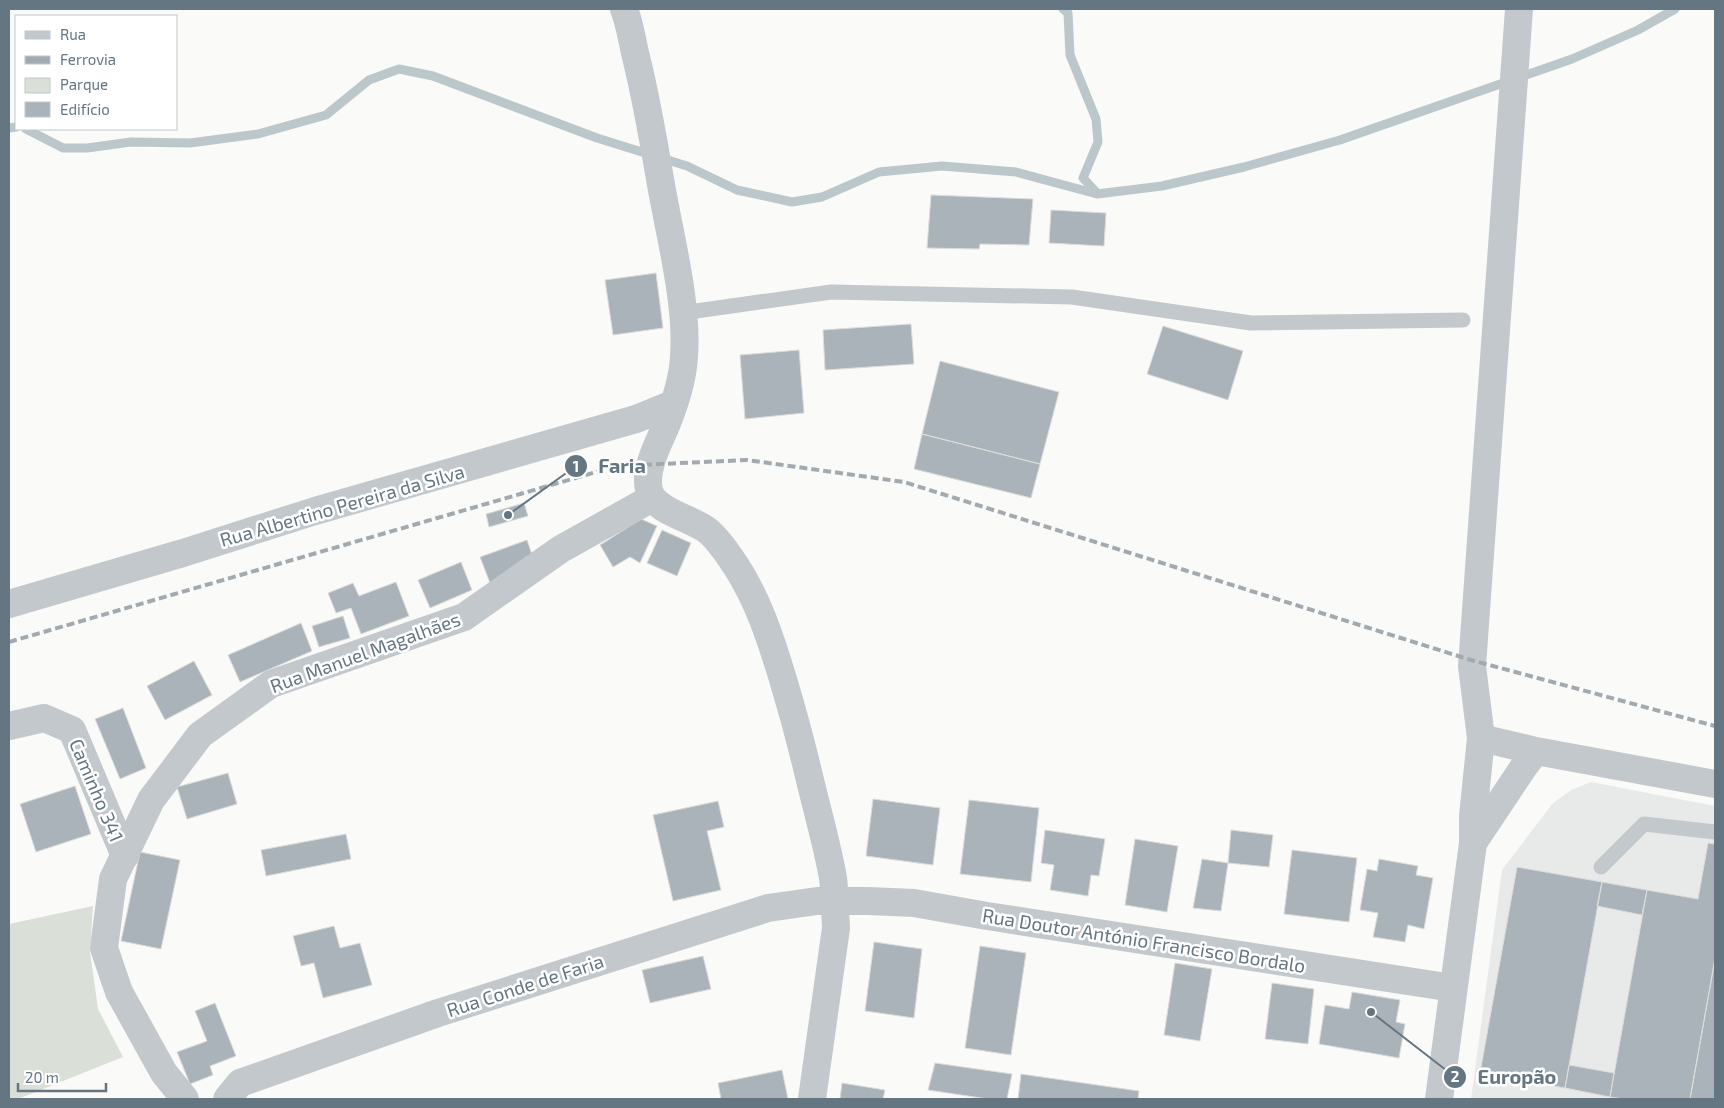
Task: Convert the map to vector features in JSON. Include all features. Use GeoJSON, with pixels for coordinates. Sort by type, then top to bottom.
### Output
{"type":"FeatureCollection","features":[{"type":"Feature","properties":{"kind":"street"},"geometry":{"type":"LineString","coordinates":[[624,9],[647,104],[682,314],[684,355],[682,376],[652,464],[648,488],[652,498],[659,506],[694,522],[709,532],[737,567],[763,616],[797,726],[826,848],[835,901],[836,928],[812,1099]]}},
{"type":"Feature","properties":{"kind":"street"},"geometry":{"type":"LineString","coordinates":[[1438,1099],[1473,843],[1473,816],[1480,738],[1472,666],[1519,9]]}},
{"type":"Feature","properties":{"kind":"street","name":"Rua Albertino Pereira da Silva"},"geometry":{"type":"LineString","coordinates":[[9,604],[183,553],[315,511],[627,422],[673,404]]}},
{"type":"Feature","properties":{"kind":"street","name":"Rua Manuel Magalhães"},"geometry":{"type":"LineString","coordinates":[[185,1099],[164,1073],[118,992],[104,948],[114,879],[151,800],[200,735],[271,684],[464,617],[561,549],[652,498]]}},
{"type":"Feature","properties":{"kind":"street","name":"Caminho 341"},"geometry":{"type":"LineString","coordinates":[[9,726],[44,718],[72,730],[125,856]]}},
{"type":"Feature","properties":{"kind":"street"},"geometry":{"type":"LineString","coordinates":[[1480,738],[1536,751],[1715,784]]}},
{"type":"Feature","properties":{"kind":"street"},"geometry":{"type":"LineString","coordinates":[[1473,843],[1536,751]]}},
{"type":"Feature","properties":{"kind":"street","name":"Rua Conde de Faria"},"geometry":{"type":"LineString","coordinates":[[228,1099],[240,1083],[438,1013],[768,908],[817,901],[835,901]]}},
{"type":"Feature","properties":{"kind":"street","name":"Rua Doutor António Francisco Bordalo"},"geometry":{"type":"LineString","coordinates":[[835,901],[914,904],[1453,988]]}},
{"type":"Feature","properties":{"kind":"lane"},"geometry":{"type":"LineString","coordinates":[[682,314],[831,292],[1072,297],[1251,323],[1463,320]]}},
{"type":"Feature","properties":{"kind":"lane"},"geometry":{"type":"LineString","coordinates":[[1601,868],[1644,824],[1715,832]]}},
{"type":"Feature","properties":{"kind":"shaded area"},"geometry":{"type":"Polygon","coordinates":[[[1591,782],[1715,806],[1715,1099],[1471,1099],[1502,870],[1553,803],[1571,790],[1591,782]]]}},
{"type":"Feature","properties":{"kind":"green space"},"geometry":{"type":"Polygon","coordinates":[[[93,906],[90,952],[98,1009],[123,1057],[18,1099],[9,1099],[9,924],[93,906]]]}},
{"type":"Feature","properties":{"kind":"building"},"geometry":{"type":"Polygon","coordinates":[[[931,195],[1033,199],[1029,245],[980,244],[979,249],[927,248],[931,195]]]}},
{"type":"Feature","properties":{"kind":"building"},"geometry":{"type":"Polygon","coordinates":[[[1051,210],[1106,213],[1104,246],[1049,243],[1051,210]]]}},
{"type":"Feature","properties":{"kind":"building"},"geometry":{"type":"Polygon","coordinates":[[[656,273],[663,328],[613,335],[605,280],[656,273]]]}},
{"type":"Feature","properties":{"kind":"building"},"geometry":{"type":"Polygon","coordinates":[[[911,324],[914,364],[825,370],[823,330],[911,324]]]}},
{"type":"Feature","properties":{"kind":"building"},"geometry":{"type":"Polygon","coordinates":[[[1163,326],[1243,351],[1228,400],[1147,374],[1163,326]]]}},
{"type":"Feature","properties":{"kind":"building"},"geometry":{"type":"Polygon","coordinates":[[[799,350],[804,413],[745,419],[740,355],[799,350]]]}},
{"type":"Feature","properties":{"kind":"building"},"geometry":{"type":"Polygon","coordinates":[[[940,361],[1059,392],[1040,464],[922,434],[940,361]]]}},
{"type":"Feature","properties":{"kind":"building"},"geometry":{"type":"Polygon","coordinates":[[[922,434],[1040,464],[1031,498],[914,469],[922,434]]]}},
{"type":"Feature","properties":{"kind":"building"},"geometry":{"type":"Polygon","coordinates":[[[524,503],[528,516],[489,527],[486,514],[524,503]]]}},
{"type":"Feature","properties":{"kind":"building"},"geometry":{"type":"Polygon","coordinates":[[[641,519],[657,526],[640,563],[630,557],[613,567],[600,545],[641,519]]]}},
{"type":"Feature","properties":{"kind":"building"},"geometry":{"type":"Polygon","coordinates":[[[662,530],[691,543],[677,576],[647,563],[662,530]]]}},
{"type":"Feature","properties":{"kind":"building"},"geometry":{"type":"Polygon","coordinates":[[[527,540],[536,566],[490,583],[480,557],[527,540]]]}},
{"type":"Feature","properties":{"kind":"building"},"geometry":{"type":"Polygon","coordinates":[[[461,562],[472,590],[430,608],[418,580],[461,562]]]}},
{"type":"Feature","properties":{"kind":"building"},"geometry":{"type":"Polygon","coordinates":[[[396,582],[409,616],[361,634],[351,608],[336,613],[328,593],[353,583],[359,596],[396,582]]]}},
{"type":"Feature","properties":{"kind":"building"},"geometry":{"type":"Polygon","coordinates":[[[343,616],[350,638],[319,647],[312,626],[343,616]]]}},
{"type":"Feature","properties":{"kind":"building"},"geometry":{"type":"Polygon","coordinates":[[[301,623],[312,651],[240,682],[228,655],[301,623]]]}},
{"type":"Feature","properties":{"kind":"building"},"geometry":{"type":"Polygon","coordinates":[[[194,661],[212,695],[165,720],[147,686],[194,661]]]}},
{"type":"Feature","properties":{"kind":"building"},"geometry":{"type":"Polygon","coordinates":[[[123,708],[146,768],[120,779],[95,719],[123,708]]]}},
{"type":"Feature","properties":{"kind":"building"},"geometry":{"type":"Polygon","coordinates":[[[228,773],[237,804],[187,819],[177,787],[228,773]]]}},
{"type":"Feature","properties":{"kind":"building"},"geometry":{"type":"Polygon","coordinates":[[[75,786],[91,834],[36,852],[20,804],[75,786]]]}},
{"type":"Feature","properties":{"kind":"building"},"geometry":{"type":"Polygon","coordinates":[[[873,799],[940,808],[933,865],[866,856],[873,799]]]}},
{"type":"Feature","properties":{"kind":"building"},"geometry":{"type":"Polygon","coordinates":[[[969,800],[1039,808],[1031,882],[960,874],[969,800]]]}},
{"type":"Feature","properties":{"kind":"building"},"geometry":{"type":"Polygon","coordinates":[[[718,801],[724,827],[707,831],[721,890],[673,901],[653,815],[718,801]]]}},
{"type":"Feature","properties":{"kind":"building"},"geometry":{"type":"Polygon","coordinates":[[[1045,830],[1105,839],[1099,876],[1091,875],[1088,896],[1050,890],[1054,865],[1041,863],[1045,830]]]}},
{"type":"Feature","properties":{"kind":"building"},"geometry":{"type":"Polygon","coordinates":[[[1231,830],[1273,835],[1269,867],[1228,863],[1231,830]]]}},
{"type":"Feature","properties":{"kind":"building"},"geometry":{"type":"Polygon","coordinates":[[[346,834],[351,859],[266,876],[261,850],[346,834]]]}},
{"type":"Feature","properties":{"kind":"building"},"geometry":{"type":"Polygon","coordinates":[[[1135,839],[1178,846],[1167,912],[1125,905],[1135,839]]]}},
{"type":"Feature","properties":{"kind":"building"},"geometry":{"type":"Polygon","coordinates":[[[1708,843],[1715,844],[1715,959],[1690,1099],[1624,1099],[1610,1097],[1647,890],[1698,899],[1708,843]]]}},
{"type":"Feature","properties":{"kind":"building"},"geometry":{"type":"Polygon","coordinates":[[[1292,850],[1357,858],[1349,922],[1284,914],[1292,850]]]}},
{"type":"Feature","properties":{"kind":"building"},"geometry":{"type":"Polygon","coordinates":[[[140,852],[180,860],[161,949],[121,941],[140,852]]]}},
{"type":"Feature","properties":{"kind":"building"},"geometry":{"type":"Polygon","coordinates":[[[1202,859],[1228,863],[1221,911],[1193,908],[1202,859]]]}},
{"type":"Feature","properties":{"kind":"building"},"geometry":{"type":"Polygon","coordinates":[[[1379,859],[1418,866],[1416,875],[1433,878],[1424,929],[1408,925],[1405,942],[1373,937],[1378,913],[1360,910],[1367,869],[1377,871],[1379,859]]]}},
{"type":"Feature","properties":{"kind":"building"},"geometry":{"type":"Polygon","coordinates":[[[1517,867],[1602,882],[1565,1088],[1480,1073],[1517,867]]]}},
{"type":"Feature","properties":{"kind":"building"},"geometry":{"type":"Polygon","coordinates":[[[1602,882],[1647,890],[1642,915],[1597,906],[1602,882]]]}},
{"type":"Feature","properties":{"kind":"building"},"geometry":{"type":"Polygon","coordinates":[[[334,926],[340,948],[360,943],[372,985],[323,998],[314,963],[301,966],[293,936],[334,926]]]}},
{"type":"Feature","properties":{"kind":"building"},"geometry":{"type":"Polygon","coordinates":[[[874,942],[922,949],[914,1018],[865,1011],[874,942]]]}},
{"type":"Feature","properties":{"kind":"building"},"geometry":{"type":"Polygon","coordinates":[[[980,946],[1026,953],[1011,1055],[965,1048],[980,946]]]}},
{"type":"Feature","properties":{"kind":"building"},"geometry":{"type":"Polygon","coordinates":[[[703,956],[711,989],[650,1003],[642,970],[703,956]]]}},
{"type":"Feature","properties":{"kind":"building"},"geometry":{"type":"Polygon","coordinates":[[[1715,959],[1715,1099],[1690,1099],[1715,959]]]}},
{"type":"Feature","properties":{"kind":"building"},"geometry":{"type":"Polygon","coordinates":[[[1175,963],[1212,969],[1200,1041],[1164,1035],[1175,963]]]}},
{"type":"Feature","properties":{"kind":"building"},"geometry":{"type":"Polygon","coordinates":[[[1272,983],[1314,989],[1308,1044],[1265,1039],[1272,983]]]}},
{"type":"Feature","properties":{"kind":"building"},"geometry":{"type":"Polygon","coordinates":[[[1352,992],[1400,1000],[1396,1022],[1405,1024],[1399,1058],[1319,1044],[1325,1005],[1349,1009],[1352,992]]]}},
{"type":"Feature","properties":{"kind":"building"},"geometry":{"type":"Polygon","coordinates":[[[215,1003],[236,1056],[210,1066],[213,1075],[190,1084],[177,1052],[207,1041],[195,1011],[215,1003]]]}},
{"type":"Feature","properties":{"kind":"building"},"geometry":{"type":"Polygon","coordinates":[[[935,1063],[1012,1074],[1007,1099],[988,1099],[928,1090],[935,1063]]]}},
{"type":"Feature","properties":{"kind":"building"},"geometry":{"type":"Polygon","coordinates":[[[1569,1065],[1614,1073],[1610,1097],[1565,1088],[1569,1065]]]}},
{"type":"Feature","properties":{"kind":"building"},"geometry":{"type":"Polygon","coordinates":[[[782,1070],[788,1099],[721,1099],[718,1083],[782,1070]]]}},
{"type":"Feature","properties":{"kind":"building"},"geometry":{"type":"Polygon","coordinates":[[[1021,1074],[1139,1091],[1138,1099],[1018,1099],[1021,1074]]]}},
{"type":"Feature","properties":{"kind":"building"},"geometry":{"type":"Polygon","coordinates":[[[842,1083],[885,1090],[883,1099],[840,1099],[842,1083]]]}},
{"type":"Feature","properties":{"kind":"waterway"},"geometry":{"type":"LineString","coordinates":[[1063,9],[1068,13],[1070,55],[1096,119],[1098,142],[1083,178],[1097,193]]}},
{"type":"Feature","properties":{"kind":"waterway"},"geometry":{"type":"LineString","coordinates":[[28,130],[63,148],[87,148],[131,142],[190,143],[258,134],[326,115],[369,80],[399,69],[433,76],[597,138],[687,166],[737,190],[792,202],[822,197],[879,172],[942,166],[1016,172],[1097,194],[1162,186],[1244,167],[1340,140],[1572,59],[1638,30],[1675,9]]}},
{"type":"Feature","properties":{"kind":"waterway"},"geometry":{"type":"LineString","coordinates":[[9,128],[15,127]]}},
{"type":"Feature","properties":{"kind":"railway"},"geometry":{"type":"LineString","coordinates":[[9,642],[617,466],[747,460],[904,482],[1471,660],[1715,726]]}},
{"type":"Feature","properties":{"kind":"place","name":"Faria"},"geometry":{"type":"Point","coordinates":[508,515]}},
{"type":"Feature","properties":{"kind":"place","name":"Europão"},"geometry":{"type":"Point","coordinates":[1371,1012]}}]}
